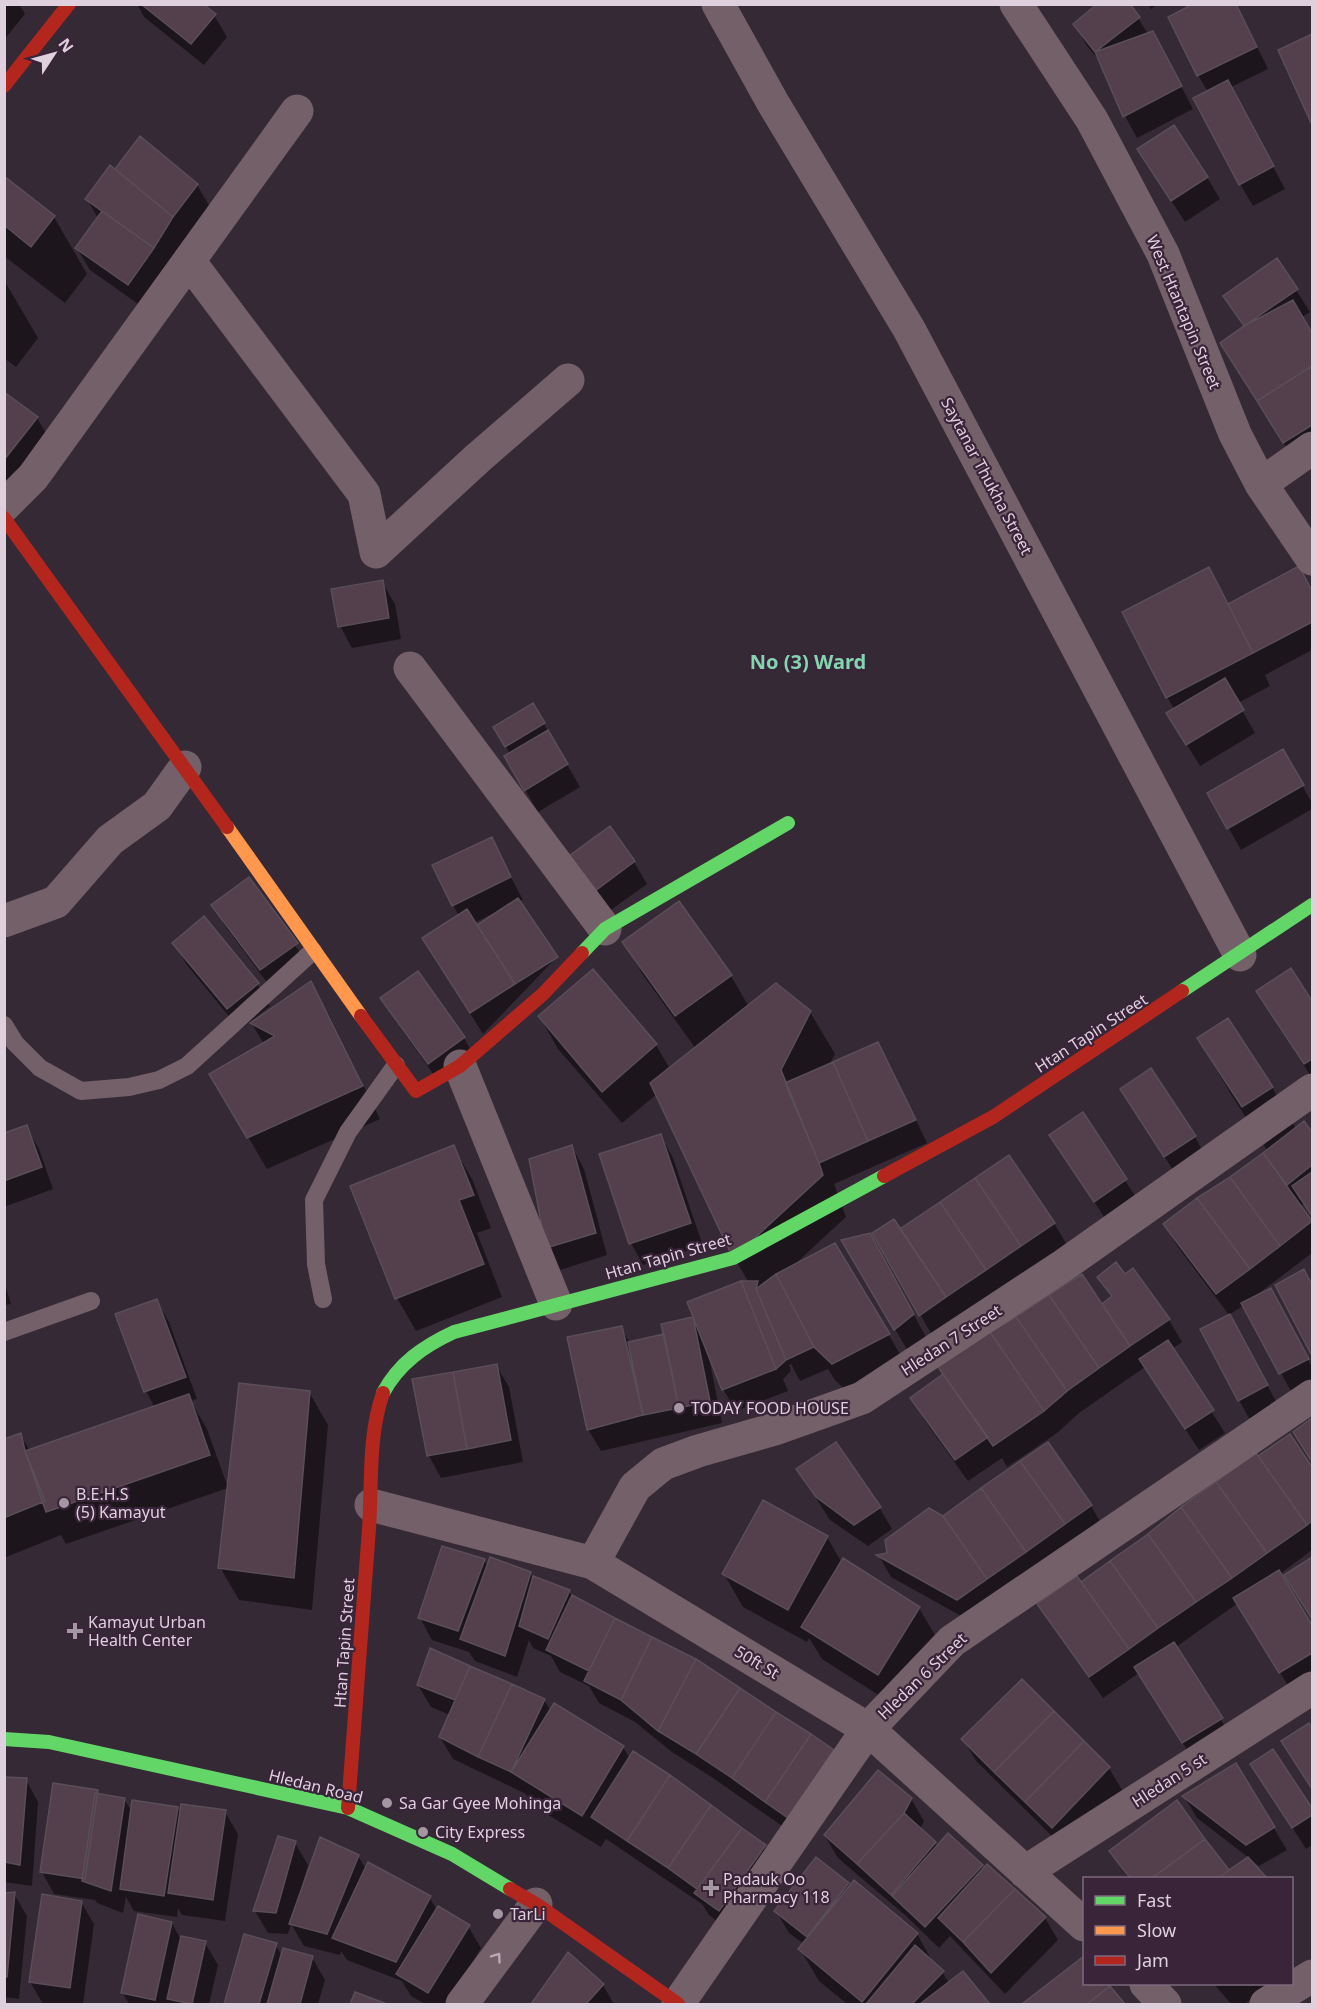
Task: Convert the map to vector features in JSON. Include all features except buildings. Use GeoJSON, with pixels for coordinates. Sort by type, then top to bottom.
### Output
{"type":"FeatureCollection","features":[{"type":"Feature","properties":{"kind":"street"},"geometry":{"type":"LineString","coordinates":[[4,86],[69,4]]}},
{"type":"Feature","properties":{"kind":"street","name":"Saytanar Thukha Street"},"geometry":{"type":"LineString","coordinates":[[718,4],[773,103],[909,329],[1240,955]]}},
{"type":"Feature","properties":{"kind":"street","name":"West Htantapin Street"},"geometry":{"type":"LineString","coordinates":[[1016,4],[1092,120],[1163,254],[1235,434],[1261,484],[1312,559]]}},
{"type":"Feature","properties":{"kind":"street"},"geometry":{"type":"LineString","coordinates":[[4,506],[33,477],[297,111]]}},
{"type":"Feature","properties":{"kind":"street"},"geometry":{"type":"LineString","coordinates":[[189,261],[364,494],[376,552],[487,450],[568,380]]}},
{"type":"Feature","properties":{"kind":"street"},"geometry":{"type":"LineString","coordinates":[[1261,484],[1312,448]]}},
{"type":"Feature","properties":{"kind":"street"},"geometry":{"type":"LineString","coordinates":[[4,518],[185,767],[313,951],[416,1091],[460,1066],[543,994],[605,929],[788,823]]}},
{"type":"Feature","properties":{"kind":"street"},"geometry":{"type":"LineString","coordinates":[[410,668],[605,929]]}},
{"type":"Feature","properties":{"kind":"street"},"geometry":{"type":"LineString","coordinates":[[4,921],[56,902],[110,840],[157,806],[185,767]]}},
{"type":"Feature","properties":{"kind":"street","name":"Htan Tapin Street"},"geometry":{"type":"LineString","coordinates":[[348,1809],[371,1505],[375,1414],[384,1390],[396,1371],[414,1354],[454,1332],[733,1258],[993,1117],[1312,906]]}},
{"type":"Feature","properties":{"kind":"street"},"geometry":{"type":"LineString","coordinates":[[460,1066],[556,1304]]}},
{"type":"Feature","properties":{"kind":"street","name":"Hledan 7 Street"},"geometry":{"type":"LineString","coordinates":[[593,1563],[635,1487],[663,1464],[698,1451],[775,1429],[862,1398],[1064,1265],[1312,1090]]}},
{"type":"Feature","properties":{"kind":"street","name":"Hledan 6 Street"},"geometry":{"type":"LineString","coordinates":[[678,2004],[868,1729],[952,1641],[1312,1396]]}},
{"type":"Feature","properties":{"kind":"street","name":"50ft St"},"geometry":{"type":"LineString","coordinates":[[371,1505],[593,1563],[868,1729],[1083,1924]]}},
{"type":"Feature","properties":{"kind":"street","name":"Hledan 5 st"},"geometry":{"type":"LineString","coordinates":[[1025,1872],[1312,1688]]}},
{"type":"Feature","properties":{"kind":"street","name":"Hledan Road"},"geometry":{"type":"LineString","coordinates":[[4,1739],[49,1742],[348,1809],[452,1854],[536,1904],[678,2004]]}},
{"type":"Feature","properties":{"kind":"street"},"geometry":{"type":"LineString","coordinates":[[462,2004],[536,1904]]}},
{"type":"Feature","properties":{"kind":"street"},"geometry":{"type":"LineString","coordinates":[[1266,2004],[1312,1976]]}},
{"type":"Feature","properties":{"kind":"street"},"geometry":{"type":"LineString","coordinates":[[1148,1985],[1165,2004]]}},
{"type":"Feature","properties":{"kind":"lane"},"geometry":{"type":"LineString","coordinates":[[4,1025],[15,1043],[40,1068],[81,1091],[129,1087],[159,1080],[187,1066],[313,951]]}},
{"type":"Feature","properties":{"kind":"lane"},"geometry":{"type":"LineString","coordinates":[[323,1299],[316,1264],[314,1200],[348,1132],[396,1065]]}},
{"type":"Feature","properties":{"kind":"lane"},"geometry":{"type":"LineString","coordinates":[[4,1332],[91,1301]]}},
{"type":"Feature","properties":{"kind":"traffic: fast"},"geometry":{"type":"LineString","coordinates":[[582,953],[605,929],[788,823]]}},
{"type":"Feature","properties":{"kind":"traffic: fast"},"geometry":{"type":"LineString","coordinates":[[1182,991],[1312,905]]}},
{"type":"Feature","properties":{"kind":"traffic: fast"},"geometry":{"type":"LineString","coordinates":[[383,1393],[389,1382],[413,1356],[454,1332],[733,1258],[884,1176]]}},
{"type":"Feature","properties":{"kind":"traffic: fast"},"geometry":{"type":"LineString","coordinates":[[4,1739],[49,1742],[348,1808],[452,1854],[510,1889]]}},
{"type":"Feature","properties":{"kind":"traffic: slow"},"geometry":{"type":"LineString","coordinates":[[227,827],[361,1016]]}},
{"type":"Feature","properties":{"kind":"traffic: jam"},"geometry":{"type":"LineString","coordinates":[[4,86],[69,4]]}},
{"type":"Feature","properties":{"kind":"traffic: jam"},"geometry":{"type":"LineString","coordinates":[[4,518],[227,827]]}},
{"type":"Feature","properties":{"kind":"traffic: jam"},"geometry":{"type":"LineString","coordinates":[[361,1016],[416,1091],[460,1066],[543,994],[582,953]]}},
{"type":"Feature","properties":{"kind":"traffic: jam"},"geometry":{"type":"LineString","coordinates":[[884,1176],[993,1117],[1182,991]]}},
{"type":"Feature","properties":{"kind":"traffic: jam"},"geometry":{"type":"LineString","coordinates":[[348,1808],[369,1529],[373,1443],[383,1393]]}},
{"type":"Feature","properties":{"kind":"traffic: jam"},"geometry":{"type":"LineString","coordinates":[[510,1889],[536,1904],[678,2004]]}},
{"type":"Feature","properties":{"kind":"place","name":"TODAY FOOD HOUSE"},"geometry":{"type":"Point","coordinates":[679,1408]}},
{"type":"Feature","properties":{"kind":"place","name":"B.E.H.S (5) Kamayut"},"geometry":{"type":"Point","coordinates":[64,1503]}},
{"type":"Feature","properties":{"kind":"place","name":"Kamayut Urban Health Center"},"geometry":{"type":"Point","coordinates":[75,1631]}},
{"type":"Feature","properties":{"kind":"place","name":"Sa Gar Gyee Mohinga"},"geometry":{"type":"Point","coordinates":[387,1803]}},
{"type":"Feature","properties":{"kind":"place","name":"City Express"},"geometry":{"type":"Point","coordinates":[423,1832]}},
{"type":"Feature","properties":{"kind":"place","name":"Padauk Oo Pharmacy 118"},"geometry":{"type":"Point","coordinates":[711,1888]}},
{"type":"Feature","properties":{"kind":"place","name":"TarLi"},"geometry":{"type":"Point","coordinates":[498,1914]}},
{"type":"Feature","properties":{"kind":"district","name":"No (3) Ward"},"geometry":{"type":"Point","coordinates":[808,662]}}]}
